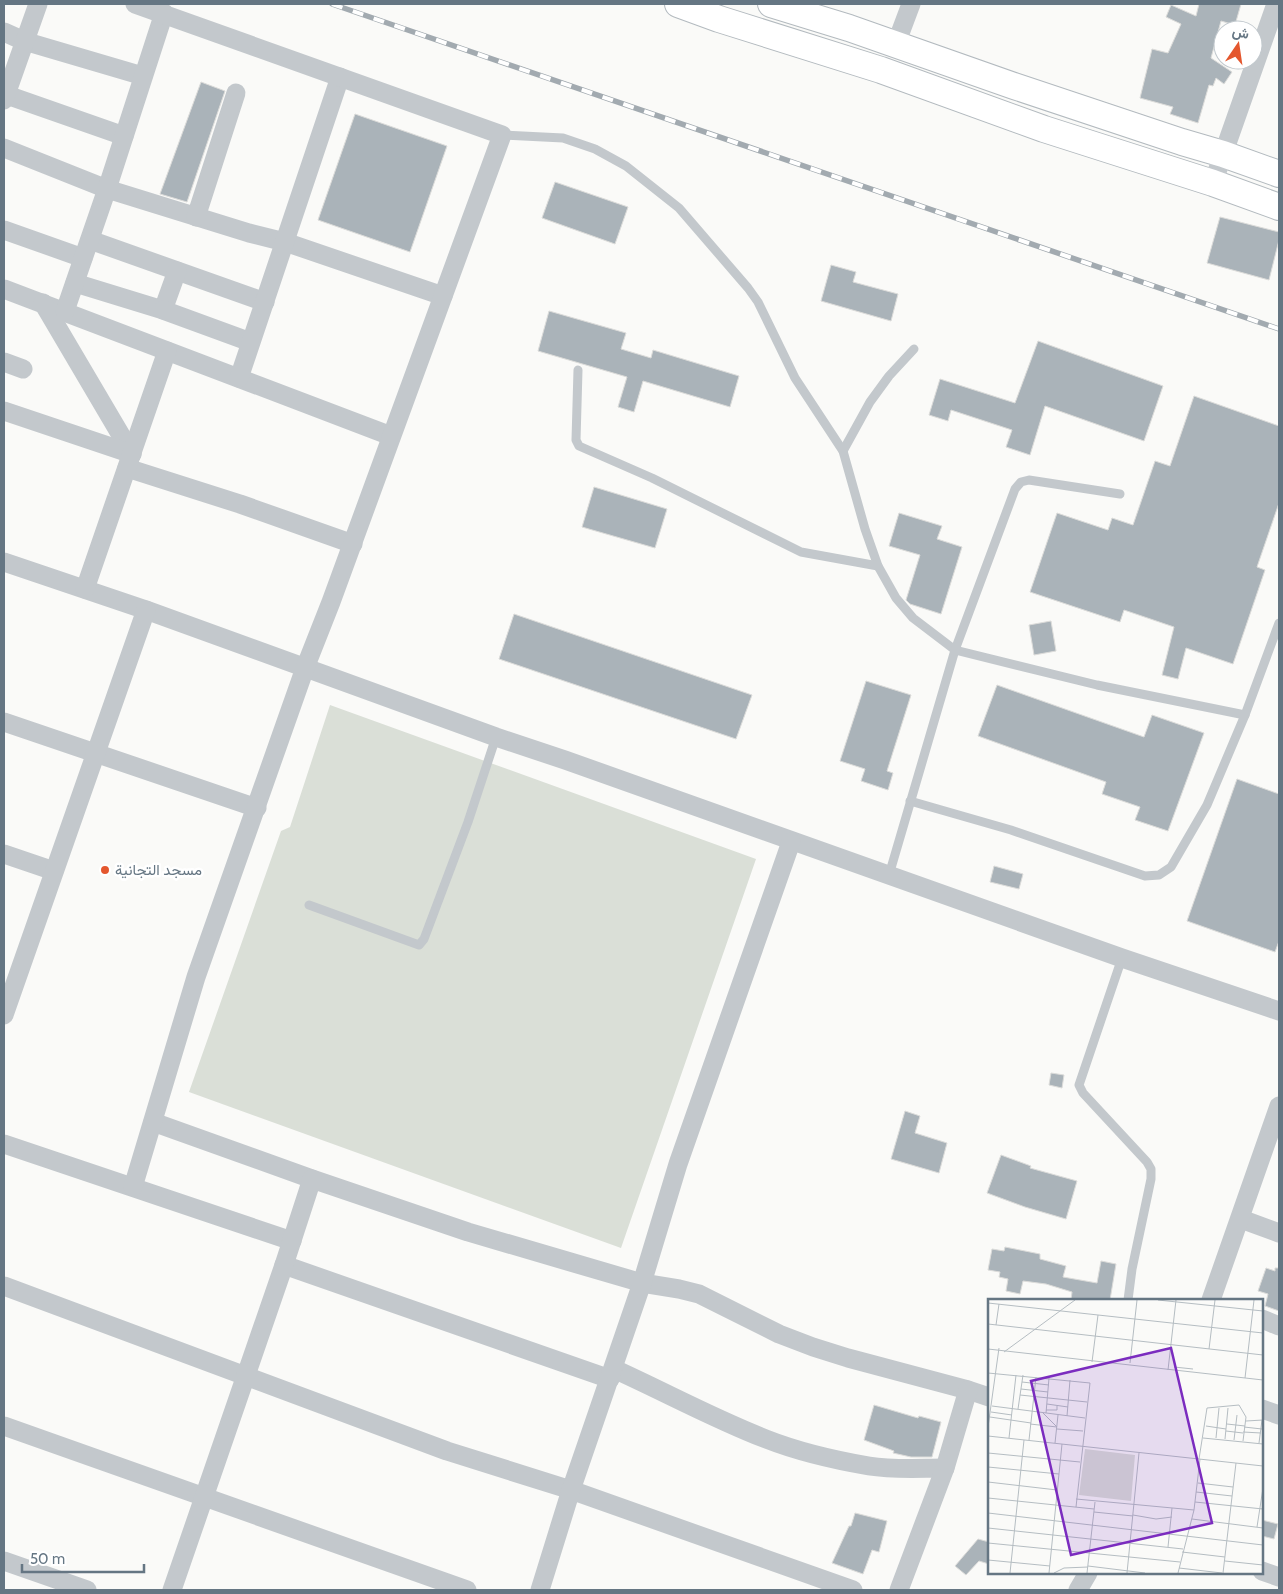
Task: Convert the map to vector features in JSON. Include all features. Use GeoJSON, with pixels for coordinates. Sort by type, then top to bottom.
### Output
{"type":"FeatureCollection","features":[{"type":"Feature","properties":{"kind":"main road"},"geometry":{"type":"LineString","coordinates":[[678,4],[719,19],[881,70],[1044,129],[1213,183],[1279,207]]}},
{"type":"Feature","properties":{"kind":"main road"},"geometry":{"type":"LineString","coordinates":[[771,4],[896,44],[1014,86],[1279,174]]}},
{"type":"Feature","properties":{"kind":"street"},"geometry":{"type":"LineString","coordinates":[[38,4],[4,96],[124,136]]}},
{"type":"Feature","properties":{"kind":"street"},"geometry":{"type":"LineString","coordinates":[[133,1187],[196,977],[305,668],[332,602],[502,135],[135,4]]}},
{"type":"Feature","properties":{"kind":"street"},"geometry":{"type":"LineString","coordinates":[[896,44],[911,4]]}},
{"type":"Feature","properties":{"kind":"street"},"geometry":{"type":"LineString","coordinates":[[1213,183],[1276,4]]}},
{"type":"Feature","properties":{"kind":"street"},"geometry":{"type":"LineString","coordinates":[[65,311],[164,13]]}},
{"type":"Feature","properties":{"kind":"street"},"geometry":{"type":"LineString","coordinates":[[4,32],[24,41],[143,76]]}},
{"type":"Feature","properties":{"kind":"street"},"geometry":{"type":"LineString","coordinates":[[239,378],[340,77]]}},
{"type":"Feature","properties":{"kind":"street"},"geometry":{"type":"LineString","coordinates":[[196,217],[236,93]]}},
{"type":"Feature","properties":{"kind":"street"},"geometry":{"type":"LineString","coordinates":[[4,148],[107,189],[249,233],[285,242],[443,296]]}},
{"type":"Feature","properties":{"kind":"street"},"geometry":{"type":"LineString","coordinates":[[4,230],[84,258]]}},
{"type":"Feature","properties":{"kind":"street"},"geometry":{"type":"LineString","coordinates":[[90,240],[265,302]]}},
{"type":"Feature","properties":{"kind":"street"},"geometry":{"type":"LineString","coordinates":[[163,310],[177,271]]}},
{"type":"Feature","properties":{"kind":"street"},"geometry":{"type":"LineString","coordinates":[[75,283],[163,310],[245,340]]}},
{"type":"Feature","properties":{"kind":"street"},"geometry":{"type":"LineString","coordinates":[[4,289],[391,436]]}},
{"type":"Feature","properties":{"kind":"street"},"geometry":{"type":"LineString","coordinates":[[42,303],[129,461]]}},
{"type":"Feature","properties":{"kind":"street"},"geometry":{"type":"LineString","coordinates":[[85,589],[168,351]]}},
{"type":"Feature","properties":{"kind":"street"},"geometry":{"type":"LineString","coordinates":[[4,362],[23,369]]}},
{"type":"Feature","properties":{"kind":"street"},"geometry":{"type":"LineString","coordinates":[[4,411],[240,504],[352,544]]}},
{"type":"Feature","properties":{"kind":"street"},"geometry":{"type":"LineString","coordinates":[[4,562],[146,610],[791,842],[1279,1011]]}},
{"type":"Feature","properties":{"kind":"street"},"geometry":{"type":"LineString","coordinates":[[5,1004],[97,752],[146,610]]}},
{"type":"Feature","properties":{"kind":"street"},"geometry":{"type":"LineString","coordinates":[[4,722],[97,752],[257,808]]}},
{"type":"Feature","properties":{"kind":"street"},"geometry":{"type":"LineString","coordinates":[[540,1590],[571,1490],[642,1283],[678,1164],[791,842]]}},
{"type":"Feature","properties":{"kind":"street"},"geometry":{"type":"LineString","coordinates":[[4,854],[54,871]]}},
{"type":"Feature","properties":{"kind":"street"},"geometry":{"type":"LineString","coordinates":[[1211,1299],[1241,1219],[1279,1106]]}},
{"type":"Feature","properties":{"kind":"street"},"geometry":{"type":"LineString","coordinates":[[153,1122],[468,1232],[642,1283],[699,1294],[779,1334],[813,1348],[988,1397]]}},
{"type":"Feature","properties":{"kind":"street"},"geometry":{"type":"LineString","coordinates":[[4,1144],[292,1241]]}},
{"type":"Feature","properties":{"kind":"street"},"geometry":{"type":"LineString","coordinates":[[172,1590],[312,1179]]}},
{"type":"Feature","properties":{"kind":"street"},"geometry":{"type":"LineString","coordinates":[[1241,1219],[1279,1233]]}},
{"type":"Feature","properties":{"kind":"street"},"geometry":{"type":"LineString","coordinates":[[284,1265],[656,1387],[707,1414],[766,1440],[804,1452],[869,1466],[945,1468]]}},
{"type":"Feature","properties":{"kind":"street"},"geometry":{"type":"LineString","coordinates":[[4,1286],[447,1451],[571,1490],[853,1590]]}},
{"type":"Feature","properties":{"kind":"street"},"geometry":{"type":"LineString","coordinates":[[1263,1319],[1279,1326]]}},
{"type":"Feature","properties":{"kind":"street"},"geometry":{"type":"LineString","coordinates":[[899,1590],[945,1468],[968,1390]]}},
{"type":"Feature","properties":{"kind":"street"},"geometry":{"type":"LineString","coordinates":[[1263,1409],[1279,1415]]}},
{"type":"Feature","properties":{"kind":"street"},"geometry":{"type":"LineString","coordinates":[[4,1426],[467,1590]]}},
{"type":"Feature","properties":{"kind":"street"},"geometry":{"type":"LineString","coordinates":[[4,1561],[87,1590]]}},
{"type":"Feature","properties":{"kind":"street"},"geometry":{"type":"LineString","coordinates":[[1263,1571],[1279,1577]]}},
{"type":"Feature","properties":{"kind":"street"},"geometry":{"type":"LineString","coordinates":[[1078,1590],[1087,1574]]}},
{"type":"Feature","properties":{"kind":"lane"},"geometry":{"type":"LineString","coordinates":[[502,135],[563,138],[595,149],[626,166],[679,208],[748,288],[758,302],[795,378],[843,451],[864,529],[878,566],[896,598],[913,618],[955,650],[1097,685],[1246,715]]}},
{"type":"Feature","properties":{"kind":"lane"},"geometry":{"type":"LineString","coordinates":[[843,451],[870,402],[889,376],[914,349]]}},
{"type":"Feature","properties":{"kind":"lane"},"geometry":{"type":"LineString","coordinates":[[578,370],[576,440],[579,446],[652,478],[801,552],[878,566]]}},
{"type":"Feature","properties":{"kind":"lane"},"geometry":{"type":"LineString","coordinates":[[889,875],[955,650],[1015,489],[1021,482],[1029,480],[1120,494]]}},
{"type":"Feature","properties":{"kind":"lane"},"geometry":{"type":"LineString","coordinates":[[910,801],[1011,830],[1145,876],[1159,875],[1171,867],[1207,805],[1246,715],[1279,623]]}},
{"type":"Feature","properties":{"kind":"lane"},"geometry":{"type":"LineString","coordinates":[[309,904],[419,945],[424,939],[468,822],[496,737]]}},
{"type":"Feature","properties":{"kind":"lane"},"geometry":{"type":"LineString","coordinates":[[1122,958],[1079,1085],[1083,1093],[1141,1155],[1151,1169],[1151,1179],[1132,1269],[1128,1299]]}},
{"type":"Feature","properties":{"kind":"shaded area"},"geometry":{"type":"Polygon","coordinates":[[[330,705],[756,859],[621,1248],[189,1092],[281,831],[290,827],[330,705]]]}},
{"type":"Feature","properties":{"kind":"building"},"geometry":{"type":"Polygon","coordinates":[[[1199,4],[1241,4],[1236,20],[1213,20],[1213,51],[1211,58],[1213,59],[1213,70],[1229,70],[1232,72],[1224,84],[1216,78],[1213,86],[1209,85],[1198,123],[1170,114],[1173,107],[1140,98],[1152,49],[1168,53],[1181,24],[1166,17],[1171,5],[1196,16],[1199,4]]]}},
{"type":"Feature","properties":{"kind":"building"},"geometry":{"type":"Polygon","coordinates":[[[201,82],[225,91],[187,202],[160,194],[201,82]]]}},
{"type":"Feature","properties":{"kind":"building"},"geometry":{"type":"Polygon","coordinates":[[[355,114],[447,146],[410,252],[318,220],[355,114]]]}},
{"type":"Feature","properties":{"kind":"building"},"geometry":{"type":"Polygon","coordinates":[[[555,182],[628,207],[615,244],[542,218],[555,182]]]}},
{"type":"Feature","properties":{"kind":"building"},"geometry":{"type":"Polygon","coordinates":[[[1220,217],[1279,232],[1279,240],[1269,280],[1207,263],[1220,217]]]}},
{"type":"Feature","properties":{"kind":"building"},"geometry":{"type":"Polygon","coordinates":[[[831,265],[856,272],[853,282],[898,294],[891,321],[821,301],[831,265]]]}},
{"type":"Feature","properties":{"kind":"building"},"geometry":{"type":"Polygon","coordinates":[[[549,311],[626,333],[621,349],[651,358],[653,350],[739,376],[730,407],[643,381],[634,412],[618,407],[627,377],[538,351],[549,311]]]}},
{"type":"Feature","properties":{"kind":"building"},"geometry":{"type":"Polygon","coordinates":[[[1038,341],[1163,386],[1144,441],[1045,406],[1030,455],[1006,447],[1012,430],[951,410],[948,421],[929,415],[940,379],[1015,403],[1038,341]]]}},
{"type":"Feature","properties":{"kind":"building"},"geometry":{"type":"Polygon","coordinates":[[[1194,396],[1279,426],[1279,503],[1257,567],[1265,570],[1233,664],[1186,648],[1178,679],[1162,675],[1174,627],[1124,610],[1120,622],[1030,592],[1057,513],[1108,530],[1112,518],[1133,525],[1155,461],[1170,466],[1194,396]]]}},
{"type":"Feature","properties":{"kind":"building"},"geometry":{"type":"Polygon","coordinates":[[[594,487],[667,509],[655,548],[582,527],[594,487]]]}},
{"type":"Feature","properties":{"kind":"building"},"geometry":{"type":"Polygon","coordinates":[[[899,513],[942,526],[937,539],[962,547],[941,614],[910,604],[906,600],[920,555],[889,546],[899,513]]]}},
{"type":"Feature","properties":{"kind":"building"},"geometry":{"type":"Polygon","coordinates":[[[514,614],[752,695],[736,739],[499,659],[514,614]]]}},
{"type":"Feature","properties":{"kind":"building"},"geometry":{"type":"Polygon","coordinates":[[[1051,621],[1056,651],[1034,655],[1029,625],[1051,621]]]}},
{"type":"Feature","properties":{"kind":"building"},"geometry":{"type":"Polygon","coordinates":[[[866,681],[911,695],[887,771],[893,773],[888,790],[861,781],[865,769],[840,761],[866,681]]]}},
{"type":"Feature","properties":{"kind":"building"},"geometry":{"type":"Polygon","coordinates":[[[997,685],[1144,737],[1152,715],[1204,733],[1168,831],[1135,820],[1140,807],[1102,794],[1106,782],[978,736],[997,685]]]}},
{"type":"Feature","properties":{"kind":"building"},"geometry":{"type":"Polygon","coordinates":[[[1237,779],[1279,794],[1279,941],[1275,952],[1187,921],[1237,779]]]}},
{"type":"Feature","properties":{"kind":"building"},"geometry":{"type":"Polygon","coordinates":[[[994,866],[1023,874],[1019,889],[990,882],[994,866]]]}},
{"type":"Feature","properties":{"kind":"building"},"geometry":{"type":"Polygon","coordinates":[[[1051,1073],[1064,1075],[1062,1088],[1049,1085],[1051,1073]]]}},
{"type":"Feature","properties":{"kind":"building"},"geometry":{"type":"Polygon","coordinates":[[[905,1111],[920,1116],[915,1133],[947,1143],[939,1173],[891,1159],[905,1111]]]}},
{"type":"Feature","properties":{"kind":"building"},"geometry":{"type":"Polygon","coordinates":[[[1001,1155],[1031,1166],[1030,1168],[1077,1181],[1066,1219],[987,1193],[1001,1155]]]}},
{"type":"Feature","properties":{"kind":"building"},"geometry":{"type":"Polygon","coordinates":[[[1005,1247],[1040,1254],[1040,1259],[1066,1266],[1063,1277],[1097,1283],[1101,1261],[1116,1264],[1110,1299],[1071,1299],[1072,1292],[1046,1284],[1023,1281],[1020,1294],[1006,1291],[1008,1279],[999,1277],[1000,1272],[988,1270],[992,1249],[1004,1251],[1005,1247]]]}},
{"type":"Feature","properties":{"kind":"building"},"geometry":{"type":"Polygon","coordinates":[[[1266,1268],[1275,1271],[1275,1268],[1279,1268],[1279,1311],[1265,1306],[1268,1294],[1258,1291],[1266,1268]]]}},
{"type":"Feature","properties":{"kind":"building"},"geometry":{"type":"Polygon","coordinates":[[[874,1405],[918,1418],[919,1416],[941,1422],[932,1457],[911,1457],[893,1453],[894,1451],[864,1440],[874,1405]]]}},
{"type":"Feature","properties":{"kind":"building"},"geometry":{"type":"Polygon","coordinates":[[[855,1513],[887,1521],[879,1552],[872,1550],[863,1574],[832,1563],[849,1526],[851,1526],[855,1513]]]}},
{"type":"Feature","properties":{"kind":"building"},"geometry":{"type":"Polygon","coordinates":[[[1263,1520],[1278,1524],[1274,1539],[1263,1536],[1263,1520]]]}},
{"type":"Feature","properties":{"kind":"building"},"geometry":{"type":"Polygon","coordinates":[[[978,1539],[988,1542],[988,1564],[979,1561],[966,1575],[955,1566],[978,1539]]]}},
{"type":"Feature","properties":{"kind":"railway"},"geometry":{"type":"LineString","coordinates":[[332,4],[1279,329]]}},
{"type":"Feature","properties":{"kind":"place","name":"مسجد التجانية"},"geometry":{"type":"Point","coordinates":[105,870]}}]}
